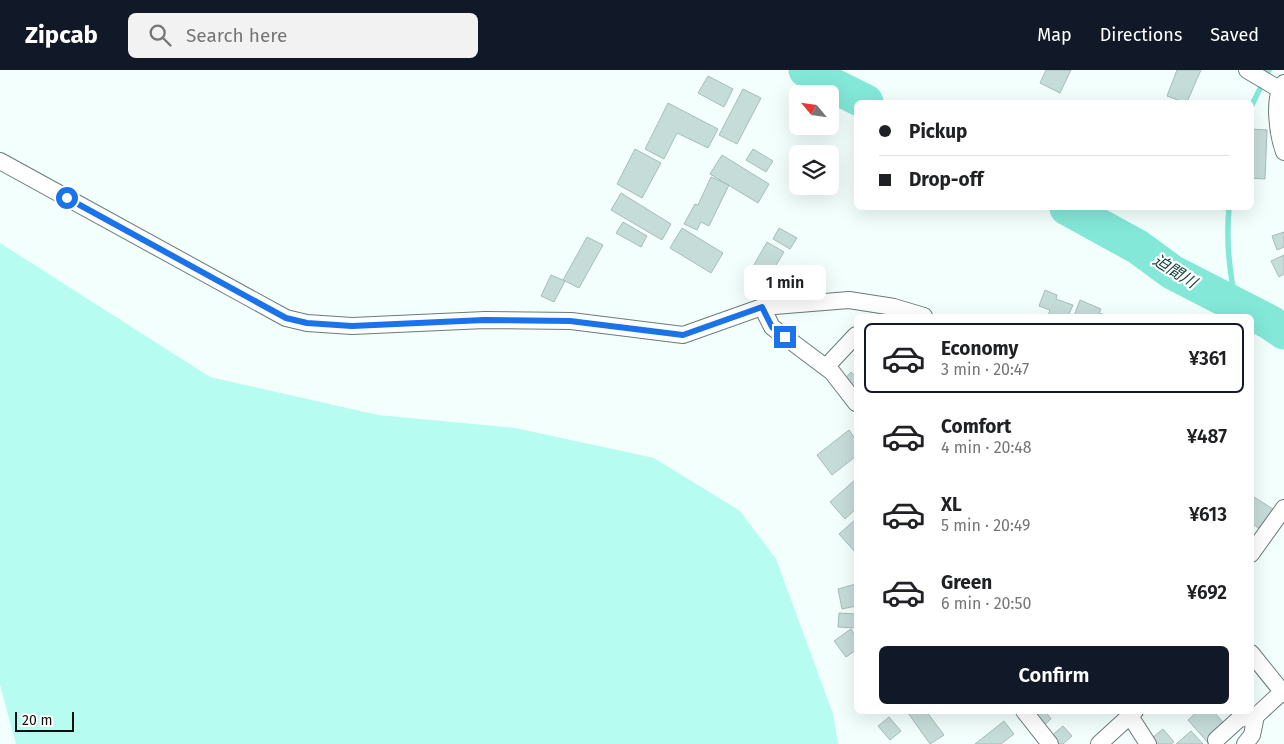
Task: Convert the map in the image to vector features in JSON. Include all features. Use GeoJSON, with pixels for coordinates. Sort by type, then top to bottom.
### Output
{"type":"FeatureCollection","features":[{"type":"Feature","properties":{"kind":"street"},"geometry":{"type":"LineString","coordinates":[[1247,70],[1282,86],[1277,118],[1284,152]]}},
{"type":"Feature","properties":{"kind":"street"},"geometry":{"type":"LineString","coordinates":[[0,161],[286,318],[307,323],[352,326],[484,320],[570,321],[683,335],[762,307],[849,300],[862,309],[894,306],[918,314]]}},
{"type":"Feature","properties":{"kind":"street"},"geometry":{"type":"LineString","coordinates":[[762,307],[772,327],[832,372],[854,400]]}},
{"type":"Feature","properties":{"kind":"street"},"geometry":{"type":"LineString","coordinates":[[826,367],[854,337]]}},
{"type":"Feature","properties":{"kind":"street"},"geometry":{"type":"LineString","coordinates":[[1254,550],[1284,508]]}},
{"type":"Feature","properties":{"kind":"street"},"geometry":{"type":"LineString","coordinates":[[1216,740],[1239,719],[1256,716],[1283,693],[1254,658]]}},
{"type":"Feature","properties":{"kind":"street"},"geometry":{"type":"LineString","coordinates":[[1026,714],[1050,744]]}},
{"type":"Feature","properties":{"kind":"street"},"geometry":{"type":"LineString","coordinates":[[1099,744],[1133,714],[1148,744]]}},
{"type":"Feature","properties":{"kind":"street"},"geometry":{"type":"LineString","coordinates":[[1245,744],[1252,735],[1256,716]]}},
{"type":"Feature","properties":{"kind":"green space"},"geometry":{"type":"Polygon","coordinates":[[[0,243],[210,377],[378,415],[515,428],[654,458],[740,511],[776,559],[833,714],[838,744],[16,744],[0,685],[0,243]]]}},
{"type":"Feature","properties":{"kind":"building"},"geometry":{"type":"Polygon","coordinates":[[[1046,70],[1071,70],[1060,93],[1040,83],[1046,70]]]}},
{"type":"Feature","properties":{"kind":"building"},"geometry":{"type":"Polygon","coordinates":[[[1177,70],[1201,70],[1188,100],[1178,100],[1167,96],[1177,70]]]}},
{"type":"Feature","properties":{"kind":"building"},"geometry":{"type":"Polygon","coordinates":[[[708,76],[733,89],[724,107],[698,93],[708,76]]]}},
{"type":"Feature","properties":{"kind":"building"},"geometry":{"type":"Polygon","coordinates":[[[743,89],[761,98],[737,144],[719,135],[743,89]]]}},
{"type":"Feature","properties":{"kind":"building"},"geometry":{"type":"Polygon","coordinates":[[[668,103],[718,129],[708,148],[677,133],[664,159],[645,149],[668,103]]]}},
{"type":"Feature","properties":{"kind":"building"},"geometry":{"type":"Polygon","coordinates":[[[1254,129],[1267,130],[1265,179],[1254,178],[1254,129]]]}},
{"type":"Feature","properties":{"kind":"building"},"geometry":{"type":"Polygon","coordinates":[[[635,149],[661,163],[642,198],[617,184],[635,149]]]}},
{"type":"Feature","properties":{"kind":"building"},"geometry":{"type":"Polygon","coordinates":[[[753,149],[773,161],[766,172],[746,160],[753,149]]]}},
{"type":"Feature","properties":{"kind":"building"},"geometry":{"type":"Polygon","coordinates":[[[722,155],[769,184],[758,203],[710,174],[722,155]]]}},
{"type":"Feature","properties":{"kind":"building"},"geometry":{"type":"Polygon","coordinates":[[[711,177],[729,185],[709,226],[701,222],[697,230],[684,224],[695,204],[698,205],[711,177]]]}},
{"type":"Feature","properties":{"kind":"building"},"geometry":{"type":"Polygon","coordinates":[[[621,193],[671,224],[662,240],[611,210],[621,193]]]}},
{"type":"Feature","properties":{"kind":"building"},"geometry":{"type":"Polygon","coordinates":[[[623,222],[647,236],[641,247],[616,233],[623,222]]]}},
{"type":"Feature","properties":{"kind":"building"},"geometry":{"type":"Polygon","coordinates":[[[682,228],[723,253],[711,273],[670,248],[682,228]]]}},
{"type":"Feature","properties":{"kind":"building"},"geometry":{"type":"Polygon","coordinates":[[[779,228],[797,238],[790,249],[773,239],[779,228]]]}},
{"type":"Feature","properties":{"kind":"building"},"geometry":{"type":"Polygon","coordinates":[[[1284,232],[1284,247],[1277,250],[1272,236],[1284,232]]]}},
{"type":"Feature","properties":{"kind":"building"},"geometry":{"type":"Polygon","coordinates":[[[587,237],[603,245],[579,288],[563,280],[587,237]]]}},
{"type":"Feature","properties":{"kind":"building"},"geometry":{"type":"Polygon","coordinates":[[[767,242],[784,252],[767,280],[751,270],[767,242]]]}},
{"type":"Feature","properties":{"kind":"building"},"geometry":{"type":"Polygon","coordinates":[[[1284,255],[1284,274],[1279,277],[1271,261],[1284,255]]]}},
{"type":"Feature","properties":{"kind":"building"},"geometry":{"type":"Polygon","coordinates":[[[551,275],[565,281],[554,302],[541,296],[551,275]]]}},
{"type":"Feature","properties":{"kind":"building"},"geometry":{"type":"Polygon","coordinates":[[[1045,290],[1057,295],[1056,299],[1073,305],[1069,314],[1049,314],[1050,310],[1039,306],[1045,290]]]}},
{"type":"Feature","properties":{"kind":"building"},"geometry":{"type":"Polygon","coordinates":[[[1080,300],[1101,309],[1099,313],[1102,314],[1075,314],[1080,300]]]}},
{"type":"Feature","properties":{"kind":"building"},"geometry":{"type":"Polygon","coordinates":[[[851,372],[854,375],[854,391],[850,396],[839,385],[851,372]]]}},
{"type":"Feature","properties":{"kind":"building"},"geometry":{"type":"Polygon","coordinates":[[[849,430],[854,437],[854,458],[832,475],[817,455],[849,430]]]}},
{"type":"Feature","properties":{"kind":"building"},"geometry":{"type":"Polygon","coordinates":[[[854,481],[854,511],[845,519],[830,502],[854,481]]]}},
{"type":"Feature","properties":{"kind":"building"},"geometry":{"type":"Polygon","coordinates":[[[1254,497],[1276,511],[1263,531],[1254,525],[1254,497]]]}},
{"type":"Feature","properties":{"kind":"building"},"geometry":{"type":"Polygon","coordinates":[[[854,521],[854,551],[839,534],[854,521]]]}},
{"type":"Feature","properties":{"kind":"building"},"geometry":{"type":"Polygon","coordinates":[[[854,585],[854,606],[842,609],[838,589],[854,585]]]}},
{"type":"Feature","properties":{"kind":"building"},"geometry":{"type":"Polygon","coordinates":[[[839,613],[854,614],[854,628],[838,627],[839,613]]]}},
{"type":"Feature","properties":{"kind":"building"},"geometry":{"type":"Polygon","coordinates":[[[851,629],[854,634],[854,651],[846,657],[834,641],[851,629]]]}},
{"type":"Feature","properties":{"kind":"building"},"geometry":{"type":"Polygon","coordinates":[[[909,714],[928,714],[944,735],[930,744],[909,714]]]}},
{"type":"Feature","properties":{"kind":"building"},"geometry":{"type":"Polygon","coordinates":[[[1028,714],[1047,714],[1051,719],[1040,729],[1028,714]]]}},
{"type":"Feature","properties":{"kind":"building"},"geometry":{"type":"Polygon","coordinates":[[[1195,714],[1216,714],[1231,731],[1216,744],[1209,744],[1188,720],[1195,714]]]}},
{"type":"Feature","properties":{"kind":"building"},"geometry":{"type":"Polygon","coordinates":[[[889,717],[901,731],[890,740],[878,726],[889,717]]]}},
{"type":"Feature","properties":{"kind":"building"},"geometry":{"type":"Polygon","coordinates":[[[1004,721],[1014,734],[1001,744],[975,744],[1004,721]]]}},
{"type":"Feature","properties":{"kind":"building"},"geometry":{"type":"Polygon","coordinates":[[[1063,726],[1072,736],[1063,744],[1052,744],[1048,739],[1063,726]]]}},
{"type":"Feature","properties":{"kind":"building"},"geometry":{"type":"Polygon","coordinates":[[[1163,729],[1174,742],[1171,744],[1149,744],[1147,742],[1163,729]]]}},
{"type":"Feature","properties":{"kind":"building"},"geometry":{"type":"Polygon","coordinates":[[[1191,731],[1203,744],[1176,744],[1191,731]]]}},
{"type":"Feature","properties":{"kind":"waterway","name":"迫間川"},"geometry":{"type":"LineString","coordinates":[[806,70],[862,100]]}},
{"type":"Feature","properties":{"kind":"waterway"},"geometry":{"type":"LineString","coordinates":[[1254,101],[1269,70]]}},
{"type":"Feature","properties":{"kind":"waterway","name":"迫間川"},"geometry":{"type":"LineString","coordinates":[[1071,210],[1138,247],[1172,272],[1254,314]]}},
{"type":"Feature","properties":{"kind":"waterway"},"geometry":{"type":"LineString","coordinates":[[1229,210],[1229,257],[1237,305]]}},
{"type":"Feature","properties":{"kind":"waterway","name":"迫間川"},"geometry":{"type":"LineString","coordinates":[[1254,314],[1284,332]]}},
{"type":"Feature","properties":{"kind":"route"},"geometry":{"type":"LineString","coordinates":[[67,198],[286,318],[307,323],[352,326],[484,320],[570,321],[683,335],[762,307],[772,327],[785,337]]}}]}
